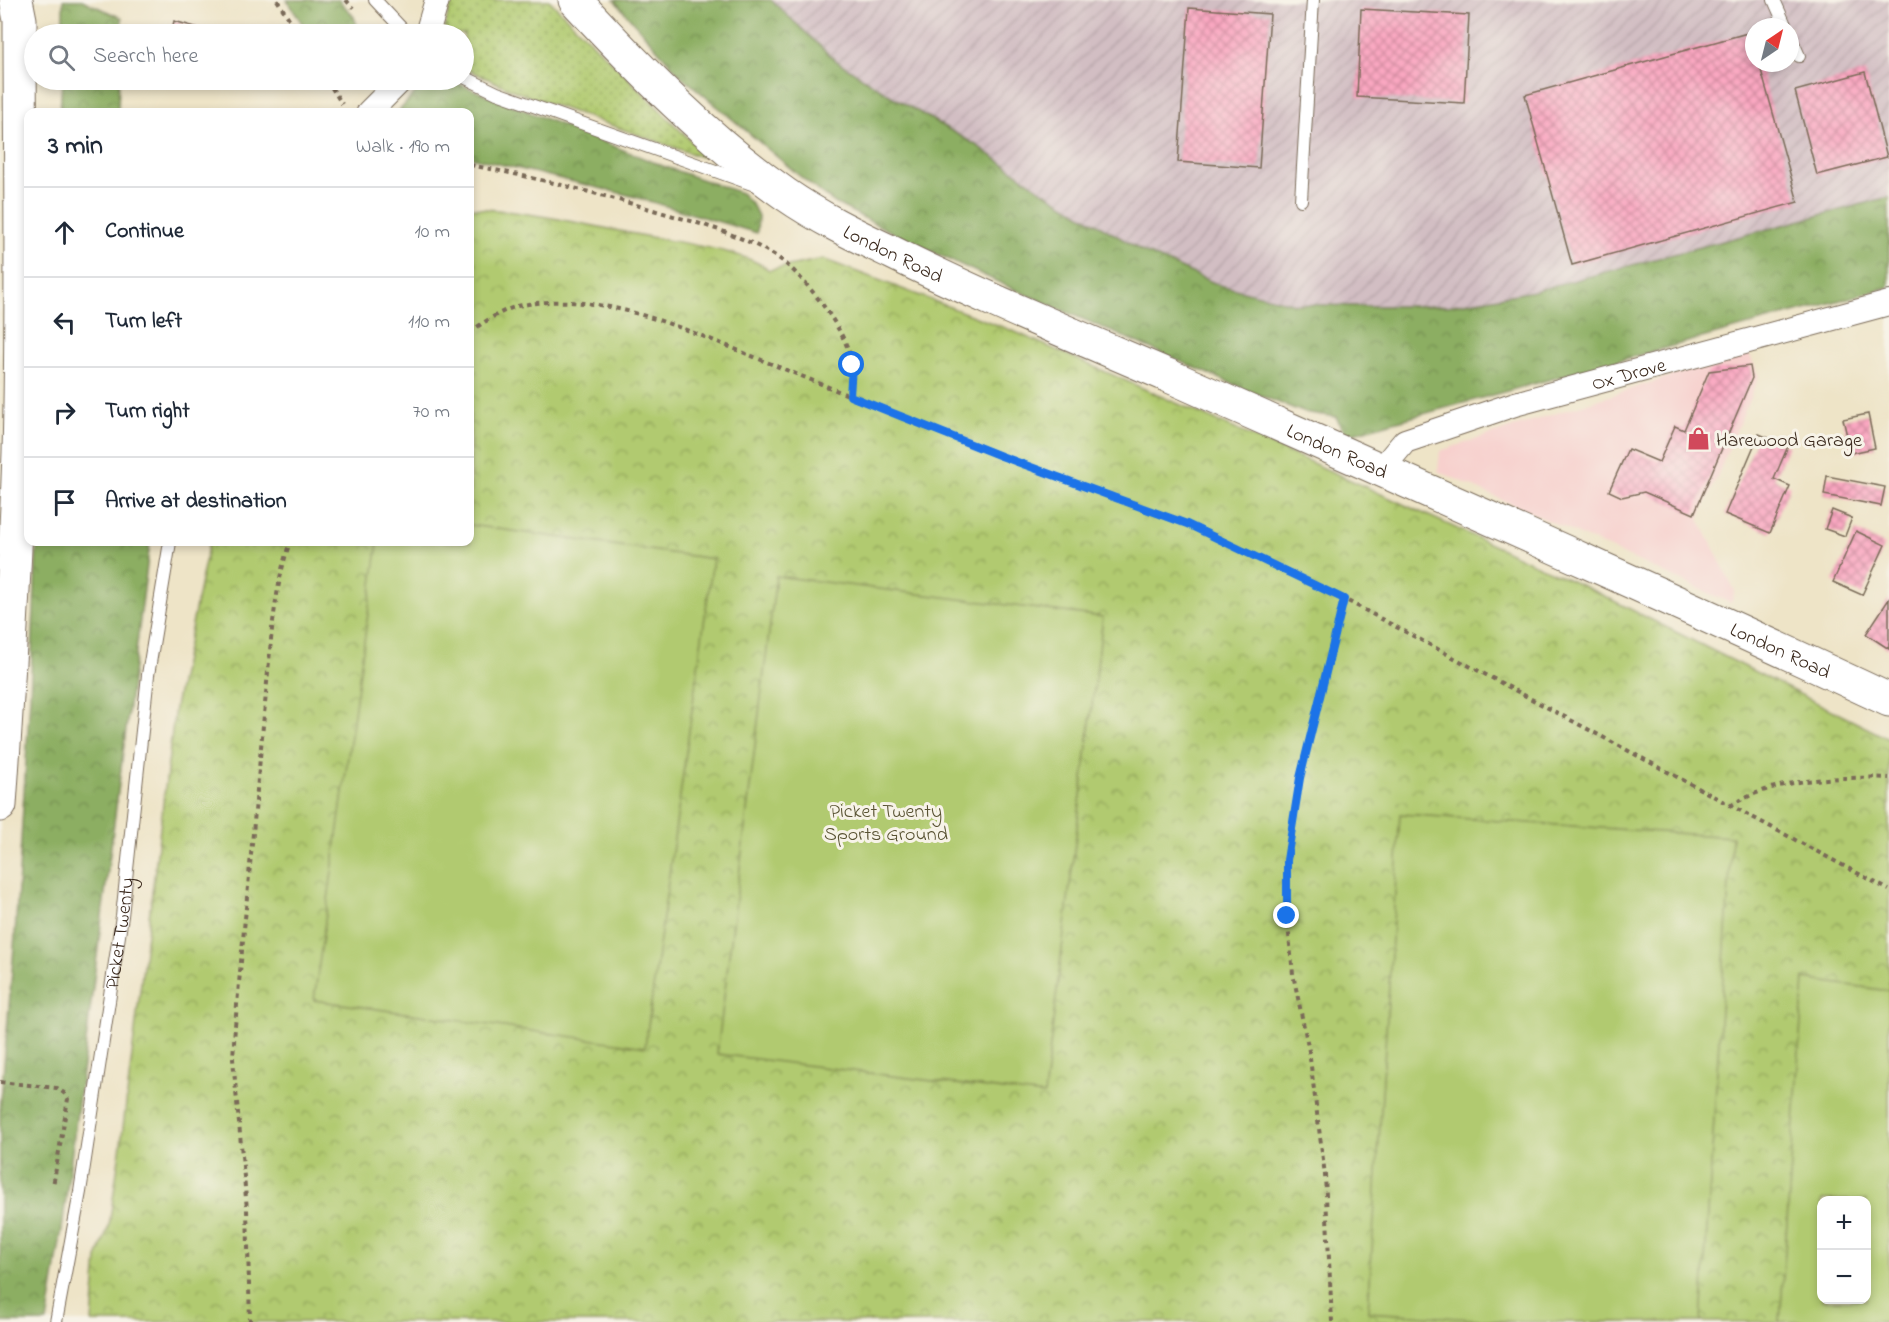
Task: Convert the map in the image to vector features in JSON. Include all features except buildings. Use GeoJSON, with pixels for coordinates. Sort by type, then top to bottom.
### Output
{"type":"FeatureCollection","features":[{"type":"Feature","properties":{"kind":"main road","name":"London Road"},"geometry":{"type":"LineString","coordinates":[[575,0],[687,115],[751,169],[787,196],[863,239],[950,281],[1385,471],[1889,700]]}},
{"type":"Feature","properties":{"kind":"main road"},"geometry":{"type":"LineString","coordinates":[[0,805],[10,656],[19,441],[21,7]]}},
{"type":"Feature","properties":{"kind":"street"},"geometry":{"type":"LineString","coordinates":[[430,24],[437,0]]}},
{"type":"Feature","properties":{"kind":"street"},"geometry":{"type":"LineString","coordinates":[[373,108],[391,90]]}},
{"type":"Feature","properties":{"kind":"street","name":"Ox Drove"},"geometry":{"type":"LineString","coordinates":[[1385,471],[1390,459],[1405,441],[1515,404],[1889,303]]}},
{"type":"Feature","properties":{"kind":"lane"},"geometry":{"type":"LineString","coordinates":[[375,0],[398,24]]}},
{"type":"Feature","properties":{"kind":"lane"},"geometry":{"type":"LineString","coordinates":[[1301,200],[1313,0]]}},
{"type":"Feature","properties":{"kind":"lane"},"geometry":{"type":"LineString","coordinates":[[1774,0],[1782,18]]}},
{"type":"Feature","properties":{"kind":"lane","name":"London Road"},"geometry":{"type":"LineString","coordinates":[[474,82],[497,93],[787,196]]}},
{"type":"Feature","properties":{"kind":"lane","name":"Picket Twenty"},"geometry":{"type":"LineString","coordinates":[[56,1322],[80,1192],[122,916],[148,675],[169,546]]}},
{"type":"Feature","properties":{"kind":"path"},"geometry":{"type":"LineString","coordinates":[[277,0],[293,24]]}},
{"type":"Feature","properties":{"kind":"path"},"geometry":{"type":"LineString","coordinates":[[346,0],[354,9]]}},
{"type":"Feature","properties":{"kind":"path"},"geometry":{"type":"LineString","coordinates":[[334,90],[342,103]]}},
{"type":"Feature","properties":{"kind":"path"},"geometry":{"type":"LineString","coordinates":[[474,166],[595,192],[701,224],[737,237],[775,255],[809,286],[846,345],[852,365],[850,396]]}},
{"type":"Feature","properties":{"kind":"path"},"geometry":{"type":"LineString","coordinates":[[474,329],[502,311],[535,303],[574,302],[606,307],[674,325],[1001,456],[1187,524],[1344,599],[1889,890]]}},
{"type":"Feature","properties":{"kind":"path"},"geometry":{"type":"LineString","coordinates":[[250,1322],[247,1209],[233,1059],[272,629],[278,585],[289,546]]}},
{"type":"Feature","properties":{"kind":"path"},"geometry":{"type":"LineString","coordinates":[[1332,1322],[1325,1175],[1309,1051],[1293,974],[1287,916],[1287,860],[1300,778],[1344,599]]}},
{"type":"Feature","properties":{"kind":"path"},"geometry":{"type":"LineString","coordinates":[[1730,806],[1748,795],[1778,785],[1810,780],[1889,778]]}},
{"type":"Feature","properties":{"kind":"path"},"geometry":{"type":"LineString","coordinates":[[0,1082],[57,1088],[68,1099],[52,1186]]}},
{"type":"Feature","properties":{"kind":"shaded area"},"geometry":{"type":"Polygon","coordinates":[[[674,0],[1889,0],[1889,231],[1322,389],[674,0]]]}},
{"type":"Feature","properties":{"kind":"shaded area"},"geometry":{"type":"Polygon","coordinates":[[[1748,351],[1759,376],[1699,519],[1735,591],[1731,603],[1438,471],[1440,451],[1748,351]]]}},
{"type":"Feature","properties":{"kind":"green space"},"geometry":{"type":"Polygon","coordinates":[[[63,0],[82,0],[122,18],[122,24],[63,24],[63,0]]]}},
{"type":"Feature","properties":{"kind":"green space"},"geometry":{"type":"Polygon","coordinates":[[[287,0],[339,0],[354,17],[356,24],[303,24],[287,0]]]}},
{"type":"Feature","properties":{"kind":"green space"},"geometry":{"type":"Polygon","coordinates":[[[452,0],[549,0],[702,152],[701,157],[517,92],[474,73],[474,24],[446,24],[452,0]]]}},
{"type":"Feature","properties":{"kind":"green space"},"geometry":{"type":"Polygon","coordinates":[[[614,0],[771,0],[835,60],[891,96],[976,145],[1044,192],[1144,252],[1219,285],[1295,304],[1447,306],[1534,291],[1889,197],[1889,287],[1346,435],[1336,417],[1303,412],[1251,392],[1009,287],[907,240],[835,203],[680,75],[614,0]]]}},
{"type":"Feature","properties":{"kind":"green space"},"geometry":{"type":"Polygon","coordinates":[[[61,90],[119,90],[118,108],[60,108],[61,90]]]}},
{"type":"Feature","properties":{"kind":"green space"},"geometry":{"type":"Polygon","coordinates":[[[418,90],[474,90],[663,166],[741,193],[753,206],[758,216],[757,233],[632,196],[474,158],[474,108],[402,108],[418,90]]]}},
{"type":"Feature","properties":{"kind":"green space","name":"Picket Twenty Sports Ground"},"geometry":{"type":"Polygon","coordinates":[[[474,208],[538,216],[712,249],[759,263],[769,270],[823,259],[1013,331],[1337,474],[1598,593],[1889,739],[1889,1322],[92,1322],[97,1258],[109,1226],[175,707],[208,546],[474,546],[474,208]]]}},
{"type":"Feature","properties":{"kind":"green space"},"geometry":{"type":"Polygon","coordinates":[[[474,526],[713,559],[645,1047],[314,1000],[377,546],[474,546],[474,526]]]}},
{"type":"Feature","properties":{"kind":"green space"},"geometry":{"type":"Polygon","coordinates":[[[37,546],[149,546],[62,1229],[47,1322],[0,1322],[0,1112],[15,935],[37,546]]]}},
{"type":"Feature","properties":{"kind":"green space"},"geometry":{"type":"Polygon","coordinates":[[[776,576],[1103,617],[1044,1095],[717,1054],[776,576]]]}},
{"type":"Feature","properties":{"kind":"green space"},"geometry":{"type":"Polygon","coordinates":[[[1400,814],[1732,837],[1701,1322],[1516,1322],[1368,1312],[1400,814]]]}},
{"type":"Feature","properties":{"kind":"green space"},"geometry":{"type":"Polygon","coordinates":[[[1804,979],[1889,991],[1889,1322],[1780,1322],[1804,979]]]}},
{"type":"Feature","properties":{"kind":"place","name":"Harewood Garage"},"geometry":{"type":"Point","coordinates":[1698,439]}},
{"type":"Feature","properties":{"kind":"route"},"geometry":{"type":"LineString","coordinates":[[852,365],[850,396],[1001,456],[1187,524],[1344,599],[1300,778],[1287,860],[1287,916]]}}]}
